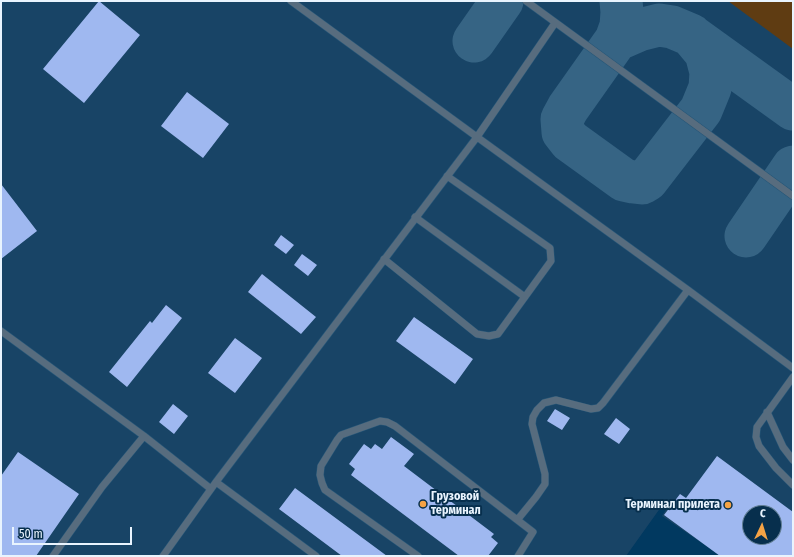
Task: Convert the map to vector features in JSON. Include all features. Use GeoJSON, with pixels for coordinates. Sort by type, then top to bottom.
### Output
{"type":"FeatureCollection","features":[{"type":"Feature","properties":{"kind":"lane"},"geometry":{"type":"LineString","coordinates":[[291,1],[793,368]]}},
{"type":"Feature","properties":{"kind":"lane"},"geometry":{"type":"LineString","coordinates":[[526,1],[793,196]]}},
{"type":"Feature","properties":{"kind":"lane"},"geometry":{"type":"LineString","coordinates":[[163,556],[216,482],[477,137],[555,22]]}},
{"type":"Feature","properties":{"kind":"lane"},"geometry":{"type":"LineString","coordinates":[[384,260],[478,334],[489,336],[498,334],[551,261],[550,248],[447,176]]}},
{"type":"Feature","properties":{"kind":"lane"},"geometry":{"type":"LineString","coordinates":[[416,218],[525,297]]}},
{"type":"Feature","properties":{"kind":"lane"},"geometry":{"type":"LineString","coordinates":[[518,519],[545,484],[545,474],[532,424],[536,410],[544,403],[556,400],[591,408],[598,408],[688,290]]}},
{"type":"Feature","properties":{"kind":"lane"},"geometry":{"type":"LineString","coordinates":[[1,331],[144,436],[211,489]]}},
{"type":"Feature","properties":{"kind":"lane"},"geometry":{"type":"LineString","coordinates":[[793,377],[757,427],[756,437],[758,446],[776,468],[793,485]]}},
{"type":"Feature","properties":{"kind":"lane"},"geometry":{"type":"LineString","coordinates":[[768,412],[783,447],[793,460]]}},
{"type":"Feature","properties":{"kind":"lane"},"geometry":{"type":"LineString","coordinates":[[418,556],[325,490],[320,474],[321,466],[341,435],[375,422],[386,422],[395,426],[533,532],[518,556]]}},
{"type":"Feature","properties":{"kind":"lane"},"geometry":{"type":"LineString","coordinates":[[53,556],[102,487],[144,436]]}},
{"type":"Feature","properties":{"kind":"lane"},"geometry":{"type":"LineString","coordinates":[[216,482],[316,556]]}},
{"type":"Feature","properties":{"kind":"shaded area"},"geometry":{"type":"Polygon","coordinates":[[[1,1],[793,1],[792,534],[782,537],[782,505],[742,505],[742,545],[756,545],[721,556],[662,516],[670,503],[666,500],[626,556],[1,556],[1,1]]]}},
{"type":"Feature","properties":{"kind":"shaded area"},"geometry":{"type":"Polygon","coordinates":[[[728,1],[793,1],[793,49],[728,1]]]}},
{"type":"Feature","properties":{"kind":"building"},"geometry":{"type":"Polygon","coordinates":[[[99,1],[140,35],[84,103],[43,69],[99,1]]]}},
{"type":"Feature","properties":{"kind":"building"},"geometry":{"type":"Polygon","coordinates":[[[187,92],[229,124],[203,158],[161,126],[187,92]]]}},
{"type":"Feature","properties":{"kind":"building"},"geometry":{"type":"Polygon","coordinates":[[[1,184],[37,231],[1,259],[1,184]]]}},
{"type":"Feature","properties":{"kind":"building"},"geometry":{"type":"Polygon","coordinates":[[[281,235],[294,245],[286,254],[274,245],[281,235]]]}},
{"type":"Feature","properties":{"kind":"building"},"geometry":{"type":"Polygon","coordinates":[[[302,254],[317,265],[308,276],[294,265],[302,254]]]}},
{"type":"Feature","properties":{"kind":"building"},"geometry":{"type":"Polygon","coordinates":[[[262,274],[316,317],[301,334],[248,292],[262,274]]]}},
{"type":"Feature","properties":{"kind":"building"},"geometry":{"type":"Polygon","coordinates":[[[166,305],[182,318],[127,387],[109,372],[150,321],[152,323],[166,305]]]}},
{"type":"Feature","properties":{"kind":"building"},"geometry":{"type":"Polygon","coordinates":[[[414,317],[473,359],[455,384],[396,341],[414,317]]]}},
{"type":"Feature","properties":{"kind":"building"},"geometry":{"type":"Polygon","coordinates":[[[235,338],[262,358],[235,393],[208,373],[235,338]]]}},
{"type":"Feature","properties":{"kind":"building"},"geometry":{"type":"Polygon","coordinates":[[[173,404],[188,416],[174,434],[159,422],[173,404]]]}},
{"type":"Feature","properties":{"kind":"building"},"geometry":{"type":"Polygon","coordinates":[[[555,409],[570,418],[562,430],[547,421],[555,409]]]}},
{"type":"Feature","properties":{"kind":"building"},"geometry":{"type":"Polygon","coordinates":[[[616,418],[630,429],[619,444],[604,434],[616,418]]]}},
{"type":"Feature","properties":{"kind":"building","name":"Грузовой терминал"},"geometry":{"type":"Polygon","coordinates":[[[391,437],[414,454],[404,466],[494,534],[491,537],[498,543],[488,556],[459,556],[351,475],[355,469],[349,464],[364,444],[371,449],[375,444],[382,449],[391,437]]]}},
{"type":"Feature","properties":{"kind":"building"},"geometry":{"type":"Polygon","coordinates":[[[18,452],[79,494],[36,556],[1,556],[1,476],[18,452]]]}},
{"type":"Feature","properties":{"kind":"building","name":"Терминал прилета"},"geometry":{"type":"Polygon","coordinates":[[[717,456],[793,512],[793,556],[720,556],[664,515],[680,494],[686,498],[717,456]]]}},
{"type":"Feature","properties":{"kind":"building"},"geometry":{"type":"Polygon","coordinates":[[[295,488],[387,556],[342,556],[279,509],[295,488]]]}},
{"type":"Feature","properties":{"kind":"taxiway"},"geometry":{"type":"LineString","coordinates":[[474,41],[502,1]]}},
{"type":"Feature","properties":{"kind":"taxiway"},"geometry":{"type":"LineString","coordinates":[[616,40],[639,30],[659,25],[672,27],[691,35],[706,53],[711,72],[710,88],[701,110],[647,180],[642,183],[624,180],[570,141],[563,132],[562,119],[568,108],[616,40],[621,26],[621,1]]}},
{"type":"Feature","properties":{"kind":"taxiway"},"geometry":{"type":"LineString","coordinates":[[693,37],[793,109]]}},
{"type":"Feature","properties":{"kind":"taxiway"},"geometry":{"type":"LineString","coordinates":[[746,236],[793,167]]}},
{"type":"Feature","properties":{"kind":"place","name":"Грузовой терминал"},"geometry":{"type":"Point","coordinates":[423,504]}},
{"type":"Feature","properties":{"kind":"place","name":"Терминал прилета"},"geometry":{"type":"Point","coordinates":[728,505]}}]}
